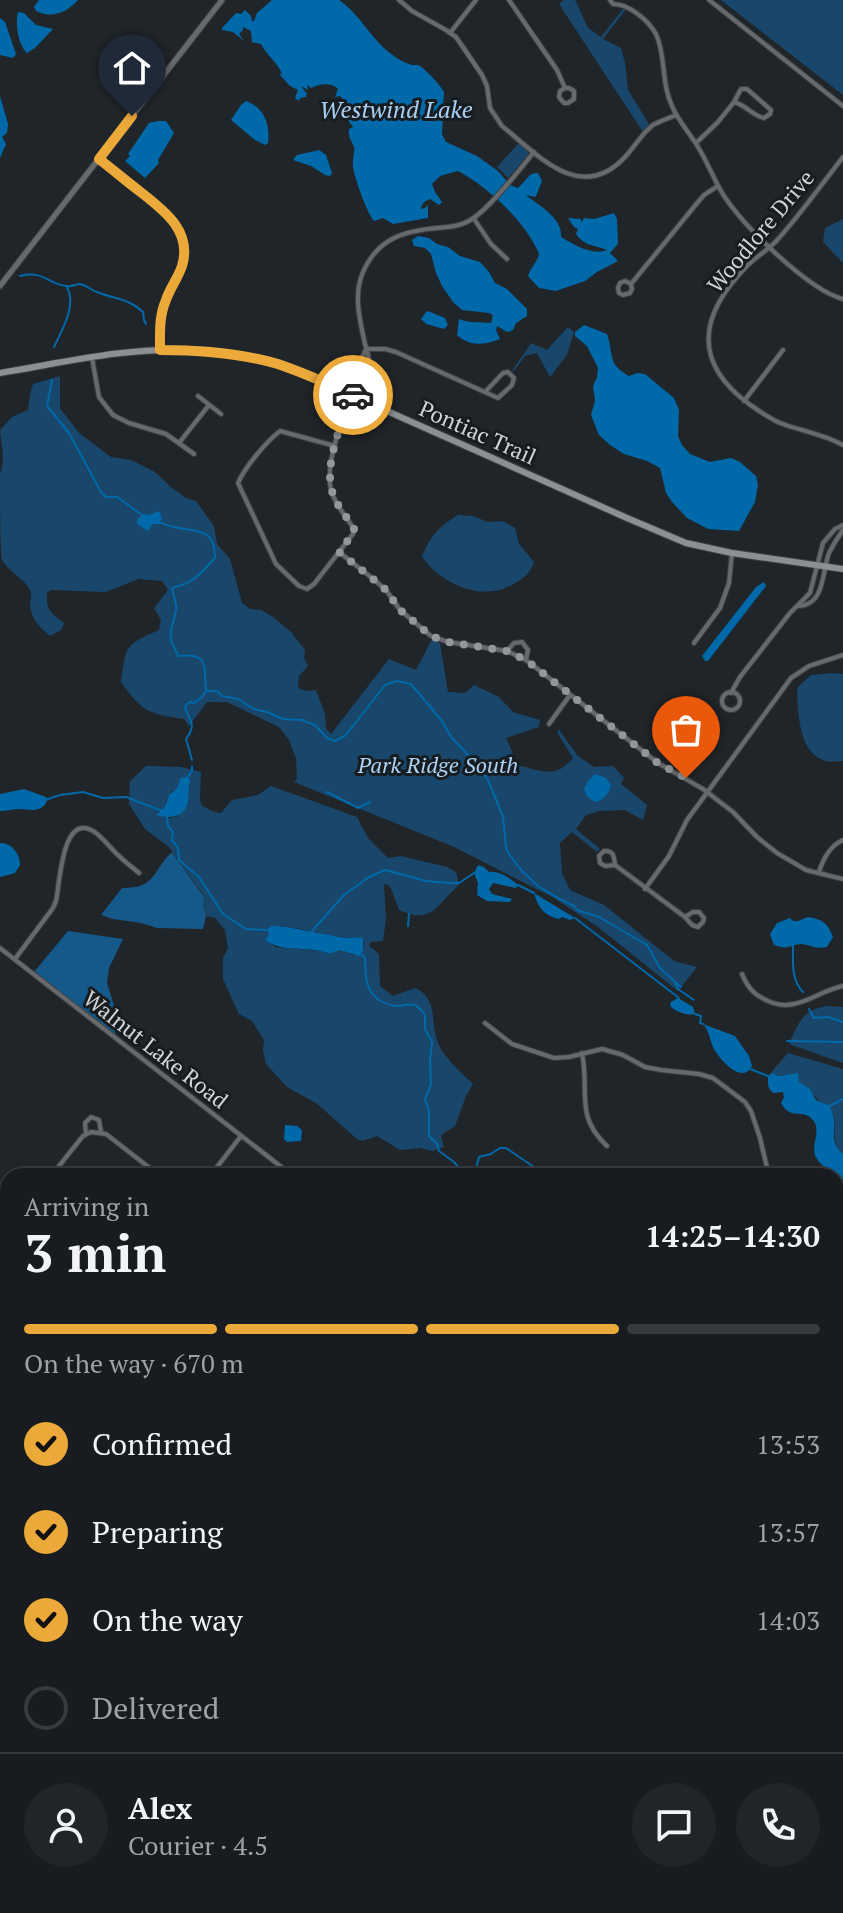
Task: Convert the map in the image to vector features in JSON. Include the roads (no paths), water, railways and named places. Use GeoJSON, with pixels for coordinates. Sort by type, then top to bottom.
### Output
{"type":"FeatureCollection","features":[{"type":"Feature","properties":{"kind":"main road","name":"Pontiac Trail"},"geometry":{"type":"LineString","coordinates":[[0,373],[91,357],[160,350],[191,350],[249,357],[277,364],[353,395],[649,528],[696,546],[843,569]]}},
{"type":"Feature","properties":{"kind":"street"},"geometry":{"type":"LineString","coordinates":[[0,286],[222,0]]}},
{"type":"Feature","properties":{"kind":"street"},"geometry":{"type":"LineString","coordinates":[[399,0],[450,33],[482,75],[490,108],[502,126],[565,174],[598,176],[617,165],[652,126],[676,115]]}},
{"type":"Feature","properties":{"kind":"street"},"geometry":{"type":"LineString","coordinates":[[450,33],[476,0]]}},
{"type":"Feature","properties":{"kind":"street"},"geometry":{"type":"LineString","coordinates":[[509,0],[557,70],[565,88]]}},
{"type":"Feature","properties":{"kind":"street"},"geometry":{"type":"LineString","coordinates":[[610,0],[613,4],[622,2],[656,34],[667,92],[676,115],[696,143],[733,208],[771,247],[822,290],[843,299]]}},
{"type":"Feature","properties":{"kind":"street"},"geometry":{"type":"LineString","coordinates":[[709,0],[843,106]]}},
{"type":"Feature","properties":{"kind":"street"},"geometry":{"type":"LineString","coordinates":[[696,143],[718,122],[741,89],[747,89],[768,106],[770,114],[759,117],[734,102]]}},
{"type":"Feature","properties":{"kind":"street"},"geometry":{"type":"LineString","coordinates":[[335,446],[280,431],[238,483],[276,564],[299,586],[307,589],[314,584],[354,529],[341,511],[331,488],[331,465],[344,415],[368,370],[358,300],[360,280],[369,260],[382,246],[402,233],[456,226],[474,219],[534,152]]}},
{"type":"Feature","properties":{"kind":"street","name":"Woodlore Drive"},"geometry":{"type":"LineString","coordinates":[[843,157],[786,231],[744,269],[714,310],[708,344],[713,365],[724,382],[744,401],[776,421],[843,445]]}},
{"type":"Feature","properties":{"kind":"street"},"geometry":{"type":"LineString","coordinates":[[99,159],[163,209],[179,230],[183,243],[183,263],[161,316],[160,350]]}},
{"type":"Feature","properties":{"kind":"street"},"geometry":{"type":"LineString","coordinates":[[631,284],[704,195],[718,186]]}},
{"type":"Feature","properties":{"kind":"street"},"geometry":{"type":"LineString","coordinates":[[474,219],[491,244],[507,259]]}},
{"type":"Feature","properties":{"kind":"street"},"geometry":{"type":"LineString","coordinates":[[366,349],[396,352],[495,397],[501,397],[514,378],[508,372],[503,373],[486,391]]}},
{"type":"Feature","properties":{"kind":"street"},"geometry":{"type":"LineString","coordinates":[[353,395],[366,349]]}},
{"type":"Feature","properties":{"kind":"street"},"geometry":{"type":"LineString","coordinates":[[744,401],[783,350]]}},
{"type":"Feature","properties":{"kind":"street"},"geometry":{"type":"LineString","coordinates":[[91,357],[99,397],[113,415],[166,434],[194,454]]}},
{"type":"Feature","properties":{"kind":"street"},"geometry":{"type":"LineString","coordinates":[[198,396],[221,414]]}},
{"type":"Feature","properties":{"kind":"street"},"geometry":{"type":"LineString","coordinates":[[179,443],[209,405]]}},
{"type":"Feature","properties":{"kind":"street"},"geometry":{"type":"LineString","coordinates":[[731,693],[736,695],[739,702],[737,707],[729,710],[722,702],[725,695],[731,693],[772,635],[810,593],[823,543],[835,529],[843,528]]}},
{"type":"Feature","properties":{"kind":"street"},"geometry":{"type":"LineString","coordinates":[[799,606],[806,606],[817,595],[829,553],[843,528]]}},
{"type":"Feature","properties":{"kind":"street"},"geometry":{"type":"LineString","coordinates":[[339,552],[386,590],[400,610],[431,636],[448,642],[507,651],[526,660],[658,763],[708,792],[777,853],[798,866],[843,878]]}},
{"type":"Feature","properties":{"kind":"street"},"geometry":{"type":"LineString","coordinates":[[694,643],[720,608],[729,583],[732,553]]}},
{"type":"Feature","properties":{"kind":"street"},"geometry":{"type":"LineString","coordinates":[[507,651],[514,643],[522,642],[528,650],[526,660]]}},
{"type":"Feature","properties":{"kind":"street"},"geometry":{"type":"LineString","coordinates":[[645,889],[662,867],[687,820],[791,678],[809,666],[843,655]]}},
{"type":"Feature","properties":{"kind":"street"},"geometry":{"type":"LineString","coordinates":[[549,724],[570,695]]}},
{"type":"Feature","properties":{"kind":"street"},"geometry":{"type":"LineString","coordinates":[[15,959],[53,908],[63,852],[76,830],[86,828],[98,834],[139,873]]}},
{"type":"Feature","properties":{"kind":"street"},"geometry":{"type":"LineString","coordinates":[[819,872],[834,845],[843,840]]}},
{"type":"Feature","properties":{"kind":"street"},"geometry":{"type":"LineString","coordinates":[[615,865],[602,865],[600,854],[607,850],[612,852],[615,865],[695,927],[703,922],[703,915],[699,912],[685,917]]}},
{"type":"Feature","properties":{"kind":"street","name":"Walnut Lake Road"},"geometry":{"type":"LineString","coordinates":[[0,948],[283,1168]]}},
{"type":"Feature","properties":{"kind":"street"},"geometry":{"type":"LineString","coordinates":[[742,974],[747,987],[753,992],[782,1006],[802,1003],[843,986]]}},
{"type":"Feature","properties":{"kind":"street"},"geometry":{"type":"LineString","coordinates":[[485,1023],[512,1044],[554,1058],[602,1049],[613,1051],[645,1067],[713,1078],[745,1102],[751,1111],[767,1168]]}},
{"type":"Feature","properties":{"kind":"street"},"geometry":{"type":"LineString","coordinates":[[582,1053],[586,1118],[595,1135],[607,1146]]}},
{"type":"Feature","properties":{"kind":"street"},"geometry":{"type":"LineString","coordinates":[[86,1134],[85,1123],[91,1117],[99,1120],[101,1132]]}},
{"type":"Feature","properties":{"kind":"street"},"geometry":{"type":"LineString","coordinates":[[58,1168],[86,1134],[101,1132],[150,1168]]}},
{"type":"Feature","properties":{"kind":"street"},"geometry":{"type":"LineString","coordinates":[[216,1168],[241,1136]]}},
{"type":"Feature","properties":{"kind":"water"},"geometry":{"type":"Polygon","coordinates":[[[39,0],[78,0],[64,11],[48,14],[36,11],[34,7],[39,0]]]}},
{"type":"Feature","properties":{"kind":"water","name":"Westwind Lake"},"geometry":{"type":"Polygon","coordinates":[[[272,0],[339,0],[392,55],[418,65],[440,86],[444,92],[442,134],[446,142],[477,156],[498,171],[510,185],[518,188],[531,174],[538,173],[542,181],[536,196],[526,195],[554,218],[561,230],[561,237],[590,251],[607,250],[583,241],[568,218],[581,219],[581,223],[584,218],[594,219],[614,213],[618,244],[610,253],[618,261],[585,281],[556,291],[539,288],[528,276],[539,254],[526,230],[494,196],[458,171],[440,176],[432,184],[442,202],[439,205],[430,199],[424,202],[420,209],[428,205],[428,218],[393,224],[383,218],[374,221],[356,178],[354,147],[349,137],[349,129],[353,127],[345,116],[342,98],[335,97],[338,89],[328,85],[311,88],[307,85],[308,90],[301,86],[307,94],[299,101],[295,98],[298,90],[279,74],[282,74],[280,69],[261,44],[252,42],[251,31],[243,27],[239,34],[244,41],[233,32],[222,30],[236,13],[241,14],[245,10],[254,21],[257,13],[272,0]]]}},
{"type":"Feature","properties":{"kind":"water"},"geometry":{"type":"Polygon","coordinates":[[[18,12],[24,13],[36,25],[53,29],[27,53],[18,34],[18,12]]]}},
{"type":"Feature","properties":{"kind":"water"},"geometry":{"type":"Polygon","coordinates":[[[0,18],[5,22],[16,54],[13,58],[0,55],[0,18]]]}},
{"type":"Feature","properties":{"kind":"water"},"geometry":{"type":"Polygon","coordinates":[[[0,96],[8,124],[7,133],[2,137],[6,144],[0,158],[0,96]]]}},
{"type":"Feature","properties":{"kind":"water"},"geometry":{"type":"Polygon","coordinates":[[[246,101],[258,108],[265,118],[268,143],[265,145],[231,120],[246,101]]]}},
{"type":"Feature","properties":{"kind":"water"},"geometry":{"type":"Polygon","coordinates":[[[166,121],[174,133],[159,163],[145,178],[125,161],[149,123],[166,121]]]}},
{"type":"Feature","properties":{"kind":"water"},"geometry":{"type":"Polygon","coordinates":[[[319,150],[326,155],[332,173],[330,176],[293,160],[297,155],[319,150]]]}},
{"type":"Feature","properties":{"kind":"water"},"geometry":{"type":"Polygon","coordinates":[[[418,236],[429,238],[460,256],[480,262],[495,283],[507,289],[527,309],[527,316],[507,332],[497,326],[500,339],[477,344],[462,339],[457,335],[459,319],[491,323],[493,315],[462,310],[453,302],[436,273],[431,254],[425,248],[414,246],[412,240],[418,236]]]}},
{"type":"Feature","properties":{"kind":"water"},"geometry":{"type":"Polygon","coordinates":[[[428,311],[445,318],[448,325],[444,329],[426,324],[421,319],[428,311]]]}},
{"type":"Feature","properties":{"kind":"water"},"geometry":{"type":"Polygon","coordinates":[[[584,325],[607,334],[612,358],[622,372],[629,376],[645,374],[674,398],[679,410],[678,436],[690,454],[710,462],[731,458],[756,476],[755,502],[739,531],[708,529],[687,518],[666,493],[660,468],[624,454],[599,435],[591,415],[598,368],[587,346],[575,336],[575,332],[584,325]]]}},
{"type":"Feature","properties":{"kind":"water"},"geometry":{"type":"Polygon","coordinates":[[[159,511],[162,518],[159,524],[153,524],[148,531],[137,524],[138,518],[144,514],[159,511]]]}},
{"type":"Feature","properties":{"kind":"water"},"geometry":{"type":"Polygon","coordinates":[[[764,582],[766,586],[705,661],[702,656],[756,587],[764,582]]]}},
{"type":"Feature","properties":{"kind":"water"},"geometry":{"type":"Polygon","coordinates":[[[595,774],[606,778],[611,785],[605,796],[595,802],[584,789],[595,774]]]}},
{"type":"Feature","properties":{"kind":"water"},"geometry":{"type":"Polygon","coordinates":[[[185,777],[190,782],[184,811],[171,817],[156,815],[165,807],[181,778],[185,777]]]}},
{"type":"Feature","properties":{"kind":"water"},"geometry":{"type":"Polygon","coordinates":[[[24,789],[46,797],[48,799],[43,807],[37,810],[0,811],[0,794],[24,789]]]}},
{"type":"Feature","properties":{"kind":"water"},"geometry":{"type":"Polygon","coordinates":[[[0,843],[14,850],[20,865],[15,873],[0,877],[0,843]]]}},
{"type":"Feature","properties":{"kind":"water"},"geometry":{"type":"Polygon","coordinates":[[[478,865],[518,885],[516,888],[493,883],[489,889],[492,894],[512,899],[510,902],[487,901],[477,895],[478,883],[474,873],[478,865]]]}},
{"type":"Feature","properties":{"kind":"water"},"geometry":{"type":"Polygon","coordinates":[[[534,893],[575,918],[559,919],[545,913],[534,893]]]}},
{"type":"Feature","properties":{"kind":"water"},"geometry":{"type":"Polygon","coordinates":[[[808,917],[821,921],[829,929],[833,937],[827,947],[774,945],[770,934],[777,923],[790,918],[798,921],[808,917]]]}},
{"type":"Feature","properties":{"kind":"water"},"geometry":{"type":"Polygon","coordinates":[[[271,926],[344,938],[363,938],[363,951],[359,956],[340,950],[330,954],[280,947],[265,940],[271,926]]]}},
{"type":"Feature","properties":{"kind":"water"},"geometry":{"type":"Polygon","coordinates":[[[678,998],[693,1007],[695,1014],[682,1013],[670,1006],[678,998]]]}},
{"type":"Feature","properties":{"kind":"water"},"geometry":{"type":"Polygon","coordinates":[[[703,1024],[735,1036],[749,1056],[752,1066],[748,1071],[738,1072],[725,1063],[715,1051],[703,1024]]]}},
{"type":"Feature","properties":{"kind":"water"},"geometry":{"type":"Polygon","coordinates":[[[773,1073],[778,1076],[798,1073],[799,1082],[810,1089],[816,1100],[830,1106],[835,1142],[843,1154],[843,1168],[825,1168],[819,1162],[814,1148],[816,1129],[813,1120],[789,1112],[781,1103],[783,1092],[770,1090],[768,1076],[773,1073]]]}},
{"type":"Feature","properties":{"kind":"water"},"geometry":{"type":"Polygon","coordinates":[[[285,1125],[297,1126],[302,1130],[301,1141],[287,1142],[284,1139],[285,1125]]]}},
{"type":"Feature","properties":{"kind":"waterway"},"geometry":{"type":"LineString","coordinates":[[20,276],[40,276],[67,286],[78,284],[121,299],[143,312],[146,324]]}},
{"type":"Feature","properties":{"kind":"waterway"},"geometry":{"type":"LineString","coordinates":[[54,347],[69,309],[67,287]]}},
{"type":"Feature","properties":{"kind":"waterway"},"geometry":{"type":"LineString","coordinates":[[52,380],[47,406],[69,433],[101,492],[106,497],[117,497],[142,515]]}},
{"type":"Feature","properties":{"kind":"waterway"},"geometry":{"type":"LineString","coordinates":[[159,522],[205,534],[214,549],[215,558],[201,573],[172,588],[176,607],[172,641],[178,656],[201,659],[205,668],[206,690]]}},
{"type":"Feature","properties":{"kind":"waterway"},"geometry":{"type":"LineString","coordinates":[[192,760],[186,739],[192,725],[185,706],[194,703],[206,691],[217,691],[222,696],[238,699],[254,709],[283,719],[302,720],[315,725],[327,738],[335,741],[346,735],[385,685],[397,681],[411,684],[488,780],[503,817],[506,848],[521,870],[538,886],[577,910],[599,917],[647,945],[660,968],[681,987]]}},
{"type":"Feature","properties":{"kind":"waterway"},"geometry":{"type":"LineString","coordinates":[[186,779],[192,766]]}},
{"type":"Feature","properties":{"kind":"waterway"},"geometry":{"type":"LineString","coordinates":[[48,799],[83,792],[103,798],[126,797],[162,811]]}},
{"type":"Feature","properties":{"kind":"waterway"},"geometry":{"type":"LineString","coordinates":[[327,792],[358,808],[370,802]]}},
{"type":"Feature","properties":{"kind":"waterway"},"geometry":{"type":"LineString","coordinates":[[167,817],[179,860],[199,877],[223,914],[246,929],[266,930]]}},
{"type":"Feature","properties":{"kind":"waterway"},"geometry":{"type":"LineString","coordinates":[[312,931],[344,895],[385,870],[426,881],[449,883],[459,883],[474,873]]}},
{"type":"Feature","properties":{"kind":"waterway"},"geometry":{"type":"LineString","coordinates":[[518,885],[534,893]]}},
{"type":"Feature","properties":{"kind":"waterway"},"geometry":{"type":"LineString","coordinates":[[408,926],[409,914]]}},
{"type":"Feature","properties":{"kind":"waterway"},"geometry":{"type":"LineString","coordinates":[[575,918],[679,998]]}},
{"type":"Feature","properties":{"kind":"waterway"},"geometry":{"type":"LineString","coordinates":[[793,946],[795,976],[803,992]]}},
{"type":"Feature","properties":{"kind":"waterway"},"geometry":{"type":"LineString","coordinates":[[361,954],[365,958],[368,986],[374,996],[392,1005],[415,1005],[425,1015],[425,1029],[432,1042],[431,1084],[425,1099],[429,1112],[429,1136],[439,1151],[459,1168]]}},
{"type":"Feature","properties":{"kind":"waterway"},"geometry":{"type":"LineString","coordinates":[[675,983],[678,989],[694,1000]]}},
{"type":"Feature","properties":{"kind":"waterway"},"geometry":{"type":"LineString","coordinates":[[809,1009],[814,1018],[828,1017],[843,1022]]}},
{"type":"Feature","properties":{"kind":"waterway"},"geometry":{"type":"LineString","coordinates":[[695,1014],[701,1016],[700,1023],[703,1024]]}},
{"type":"Feature","properties":{"kind":"waterway"},"geometry":{"type":"LineString","coordinates":[[787,1041],[843,1042]]}},
{"type":"Feature","properties":{"kind":"waterway"},"geometry":{"type":"LineString","coordinates":[[750,1069],[768,1076]]}},
{"type":"Feature","properties":{"kind":"waterway"},"geometry":{"type":"LineString","coordinates":[[830,1106],[843,1099]]}},
{"type":"Feature","properties":{"kind":"waterway"},"geometry":{"type":"LineString","coordinates":[[476,1168],[479,1157],[500,1148],[506,1148],[535,1168]]}},
{"type":"Feature","properties":{"kind":"park label","name":"Park Ridge South"},"geometry":{"type":"Point","coordinates":[438,764]}}]}
